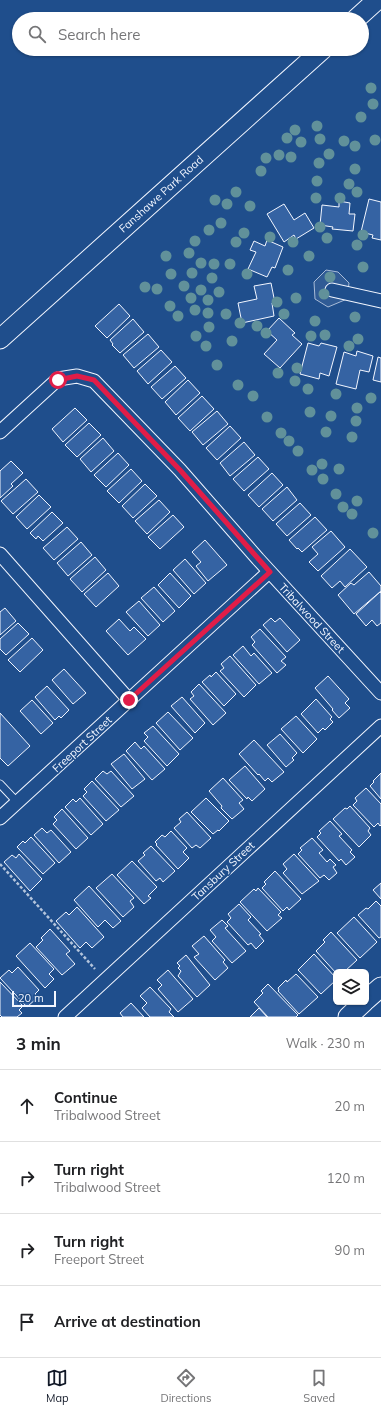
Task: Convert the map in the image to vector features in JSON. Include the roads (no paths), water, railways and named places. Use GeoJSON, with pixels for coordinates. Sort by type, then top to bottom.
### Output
{"type":"FeatureCollection","features":[{"type":"Feature","properties":{"kind":"main road"},"geometry":{"type":"LineString","coordinates":[[364,12],[377,0]]}},
{"type":"Feature","properties":{"kind":"main road","name":"Fanshawe Park Road"},"geometry":{"type":"LineString","coordinates":[[0,340],[315,56]]}},
{"type":"Feature","properties":{"kind":"main road"},"geometry":{"type":"LineString","coordinates":[[369,997],[381,986]]}},
{"type":"Feature","properties":{"kind":"main road"},"geometry":{"type":"LineString","coordinates":[[348,1017],[361,1005]]}},
{"type":"Feature","properties":{"kind":"street"},"geometry":{"type":"LineString","coordinates":[[332,290],[381,301]]}},
{"type":"Feature","properties":{"kind":"street","name":"Tribalwood Street"},"geometry":{"type":"LineString","coordinates":[[0,432],[58,380],[77,376],[94,380],[180,470],[270,572],[381,693]]}},
{"type":"Feature","properties":{"kind":"street"},"geometry":{"type":"LineString","coordinates":[[0,554],[129,700]]}},
{"type":"Feature","properties":{"kind":"street","name":"Freeport Street"},"geometry":{"type":"LineString","coordinates":[[0,818],[270,572]]}},
{"type":"Feature","properties":{"kind":"street","name":"Tansbury Street"},"geometry":{"type":"LineString","coordinates":[[65,1017],[381,726]]}},
{"type":"Feature","properties":{"kind":"lane"},"geometry":{"type":"LineString","coordinates":[[0,784],[18,802]]}}]}
